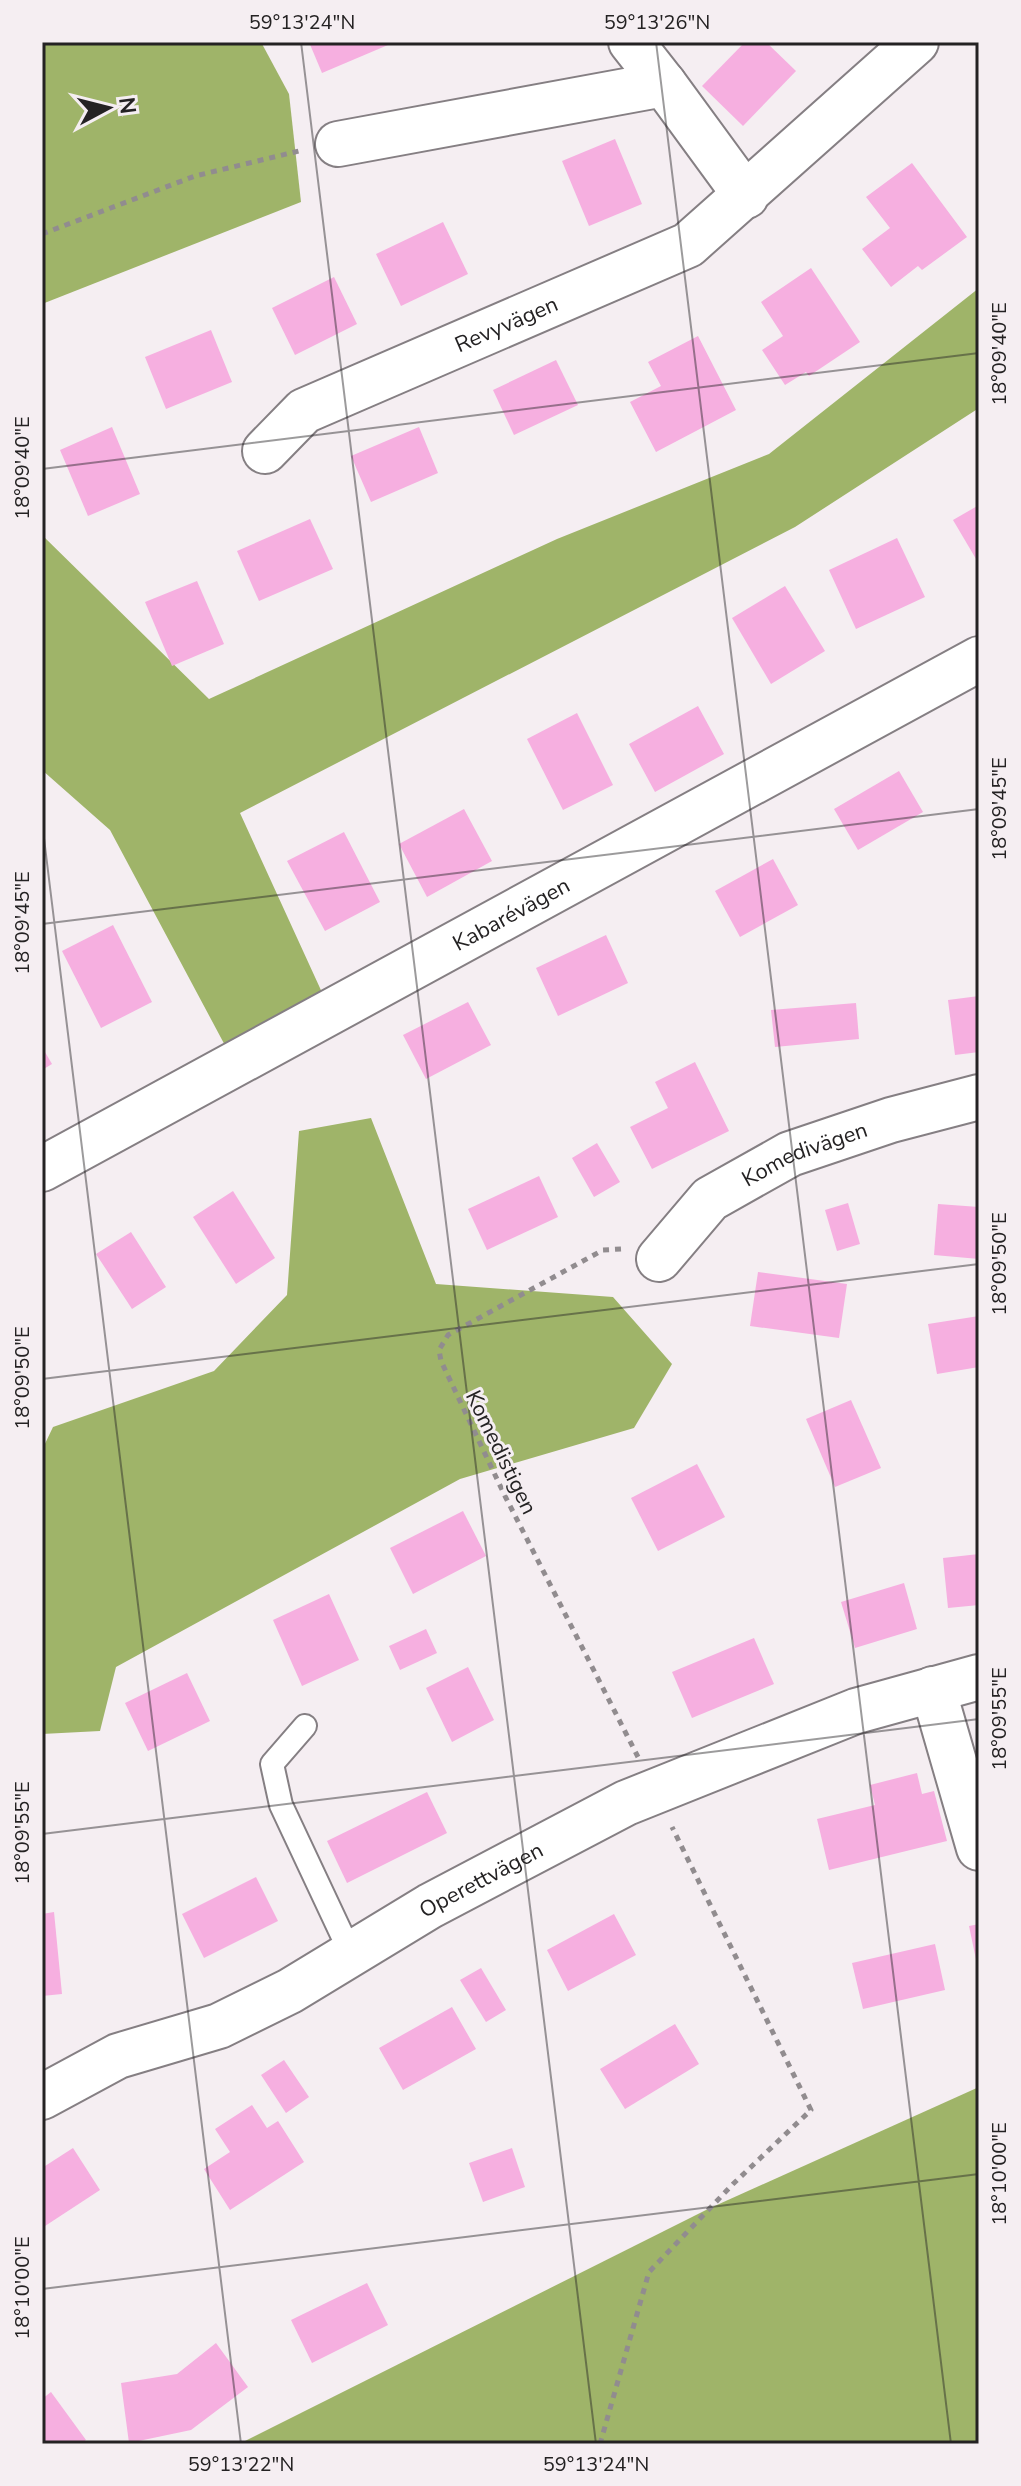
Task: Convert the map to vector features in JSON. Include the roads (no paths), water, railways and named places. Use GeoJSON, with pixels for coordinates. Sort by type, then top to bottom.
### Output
{"type":"FeatureCollection","features":[{"type":"Feature","properties":{"kind":"street"},"geometry":{"type":"LineString","coordinates":[[631,42],[746,196]]}},
{"type":"Feature","properties":{"kind":"street","name":"Revyvägen"},"geometry":{"type":"LineString","coordinates":[[265,451],[304,411],[688,245],[916,42]]}},
{"type":"Feature","properties":{"kind":"street"},"geometry":{"type":"LineString","coordinates":[[338,144],[664,84]]}},
{"type":"Feature","properties":{"kind":"street","name":"Kabarévägen"},"geometry":{"type":"LineString","coordinates":[[42,1169],[979,659]]}},
{"type":"Feature","properties":{"kind":"street","name":"Komedivägen"},"geometry":{"type":"LineString","coordinates":[[659,1259],[710,1199],[790,1154],[891,1120],[979,1097]]}},
{"type":"Feature","properties":{"kind":"street","name":"Operettvägen"},"geometry":{"type":"LineString","coordinates":[[42,2097],[118,2056],[219,2026],[290,1991],[430,1906],[654,1790],[856,1711],[979,1677]]}},
{"type":"Feature","properties":{"kind":"street"},"geometry":{"type":"LineString","coordinates":[[933,1689],[979,1848]]}},
{"type":"Feature","properties":{"kind":"lane"},"geometry":{"type":"LineString","coordinates":[[305,1726],[272,1764],[281,1805],[351,1954]]}}]}
